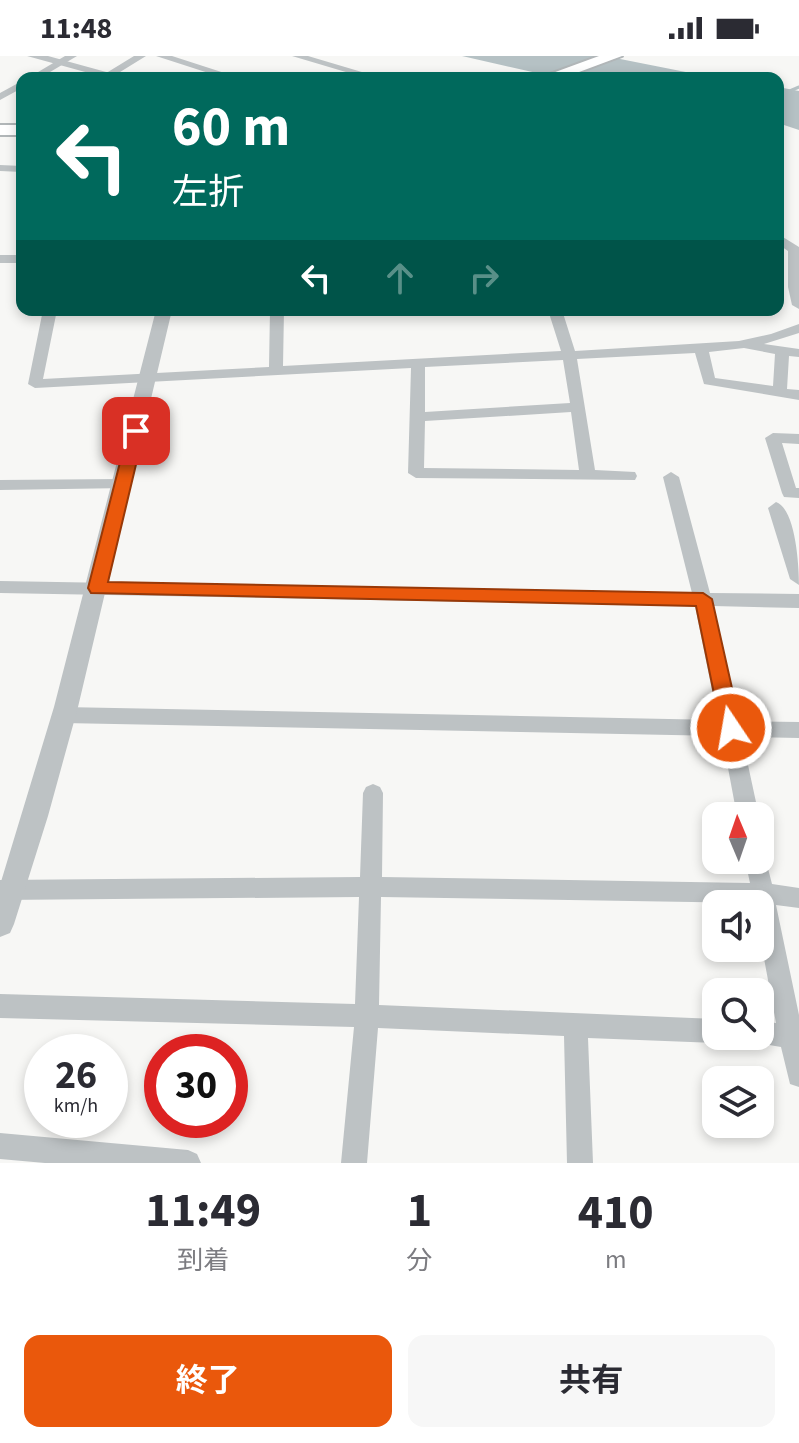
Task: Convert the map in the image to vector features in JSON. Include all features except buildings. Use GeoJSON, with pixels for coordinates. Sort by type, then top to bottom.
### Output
{"type":"FeatureCollection","features":[{"type":"Feature","properties":{"kind":"main road"},"geometry":{"type":"LineString","coordinates":[[565,72],[614,56]]}},
{"type":"Feature","properties":{"kind":"street"},"geometry":{"type":"LineString","coordinates":[[33,56],[66,59],[103,72]]}},
{"type":"Feature","properties":{"kind":"street"},"geometry":{"type":"LineString","coordinates":[[120,72],[141,56]]}},
{"type":"Feature","properties":{"kind":"street"},"geometry":{"type":"LineString","coordinates":[[161,56],[215,72]]}},
{"type":"Feature","properties":{"kind":"street"},"geometry":{"type":"LineString","coordinates":[[297,56],[355,72]]}},
{"type":"Feature","properties":{"kind":"street"},"geometry":{"type":"LineString","coordinates":[[43,72],[66,59]]}},
{"type":"Feature","properties":{"kind":"street"},"geometry":{"type":"LineString","coordinates":[[797,252],[795,287],[799,305]]}},
{"type":"Feature","properties":{"kind":"street"},"geometry":{"type":"LineString","coordinates":[[784,288],[795,287]]}},
{"type":"Feature","properties":{"kind":"street"},"geometry":{"type":"LineString","coordinates":[[49,316],[35,384],[701,348],[737,345],[785,335],[799,328]]}},
{"type":"Feature","properties":{"kind":"street"},"geometry":{"type":"LineString","coordinates":[[0,924],[6,890],[63,715],[151,377],[163,316]]}},
{"type":"Feature","properties":{"kind":"street"},"geometry":{"type":"LineString","coordinates":[[276,371],[277,316]]}},
{"type":"Feature","properties":{"kind":"street"},"geometry":{"type":"LineString","coordinates":[[557,316],[570,357],[588,475]]}},
{"type":"Feature","properties":{"kind":"street"},"geometry":{"type":"LineString","coordinates":[[737,345],[799,353]]}},
{"type":"Feature","properties":{"kind":"street"},"geometry":{"type":"LineString","coordinates":[[701,348],[709,381],[799,395]]}},
{"type":"Feature","properties":{"kind":"street"},"geometry":{"type":"LineString","coordinates":[[780,391],[782,351]]}},
{"type":"Feature","properties":{"kind":"street"},"geometry":{"type":"LineString","coordinates":[[418,365],[416,473],[629,476]]}},
{"type":"Feature","properties":{"kind":"street"},"geometry":{"type":"LineString","coordinates":[[417,417],[577,407]]}},
{"type":"Feature","properties":{"kind":"street"},"geometry":{"type":"LineString","coordinates":[[799,439],[773,438],[790,493],[799,493]]}},
{"type":"Feature","properties":{"kind":"street"},"geometry":{"type":"LineString","coordinates":[[671,477],[703,599],[745,802]]}},
{"type":"Feature","properties":{"kind":"street"},"geometry":{"type":"LineString","coordinates":[[0,485],[121,484]]}},
{"type":"Feature","properties":{"kind":"street"},"geometry":{"type":"LineString","coordinates":[[776,508],[799,579]]}},
{"type":"Feature","properties":{"kind":"street"},"geometry":{"type":"LineString","coordinates":[[0,587],[799,601]]}},
{"type":"Feature","properties":{"kind":"street"},"geometry":{"type":"LineString","coordinates":[[63,715],[799,730]]}},
{"type":"Feature","properties":{"kind":"street"},"geometry":{"type":"LineString","coordinates":[[354,1163],[367,1016],[368,887],[373,793]]}},
{"type":"Feature","properties":{"kind":"street"},"geometry":{"type":"LineString","coordinates":[[6,890],[368,887],[702,892]]}},
{"type":"Feature","properties":{"kind":"street"},"geometry":{"type":"LineString","coordinates":[[774,895],[799,898]]}},
{"type":"Feature","properties":{"kind":"street"},"geometry":{"type":"LineString","coordinates":[[774,945],[795,1036],[799,1075]]}},
{"type":"Feature","properties":{"kind":"street"},"geometry":{"type":"LineString","coordinates":[[0,1006],[367,1016],[702,1030]]}},
{"type":"Feature","properties":{"kind":"street"},"geometry":{"type":"LineString","coordinates":[[576,1025],[580,1163]]}},
{"type":"Feature","properties":{"kind":"street"},"geometry":{"type":"LineString","coordinates":[[774,1034],[795,1036]]}},
{"type":"Feature","properties":{"kind":"street"},"geometry":{"type":"LineString","coordinates":[[0,1146],[188,1163]]}},
{"type":"Feature","properties":{"kind":"shaded area"},"geometry":{"type":"Polygon","coordinates":[[[462,56],[605,56],[686,72],[533,72],[462,56]]]}},
{"type":"Feature","properties":{"kind":"shaded area"},"geometry":{"type":"Polygon","coordinates":[[[784,88],[799,91],[799,130],[784,125],[784,88]]]}},
{"type":"Feature","properties":{"kind":"waterway"},"geometry":{"type":"LineString","coordinates":[[784,93],[799,87]]}},
{"type":"Feature","properties":{"kind":"route"},"geometry":{"type":"LineString","coordinates":[[136,431],[97,588],[703,599],[731,728]]}}]}
